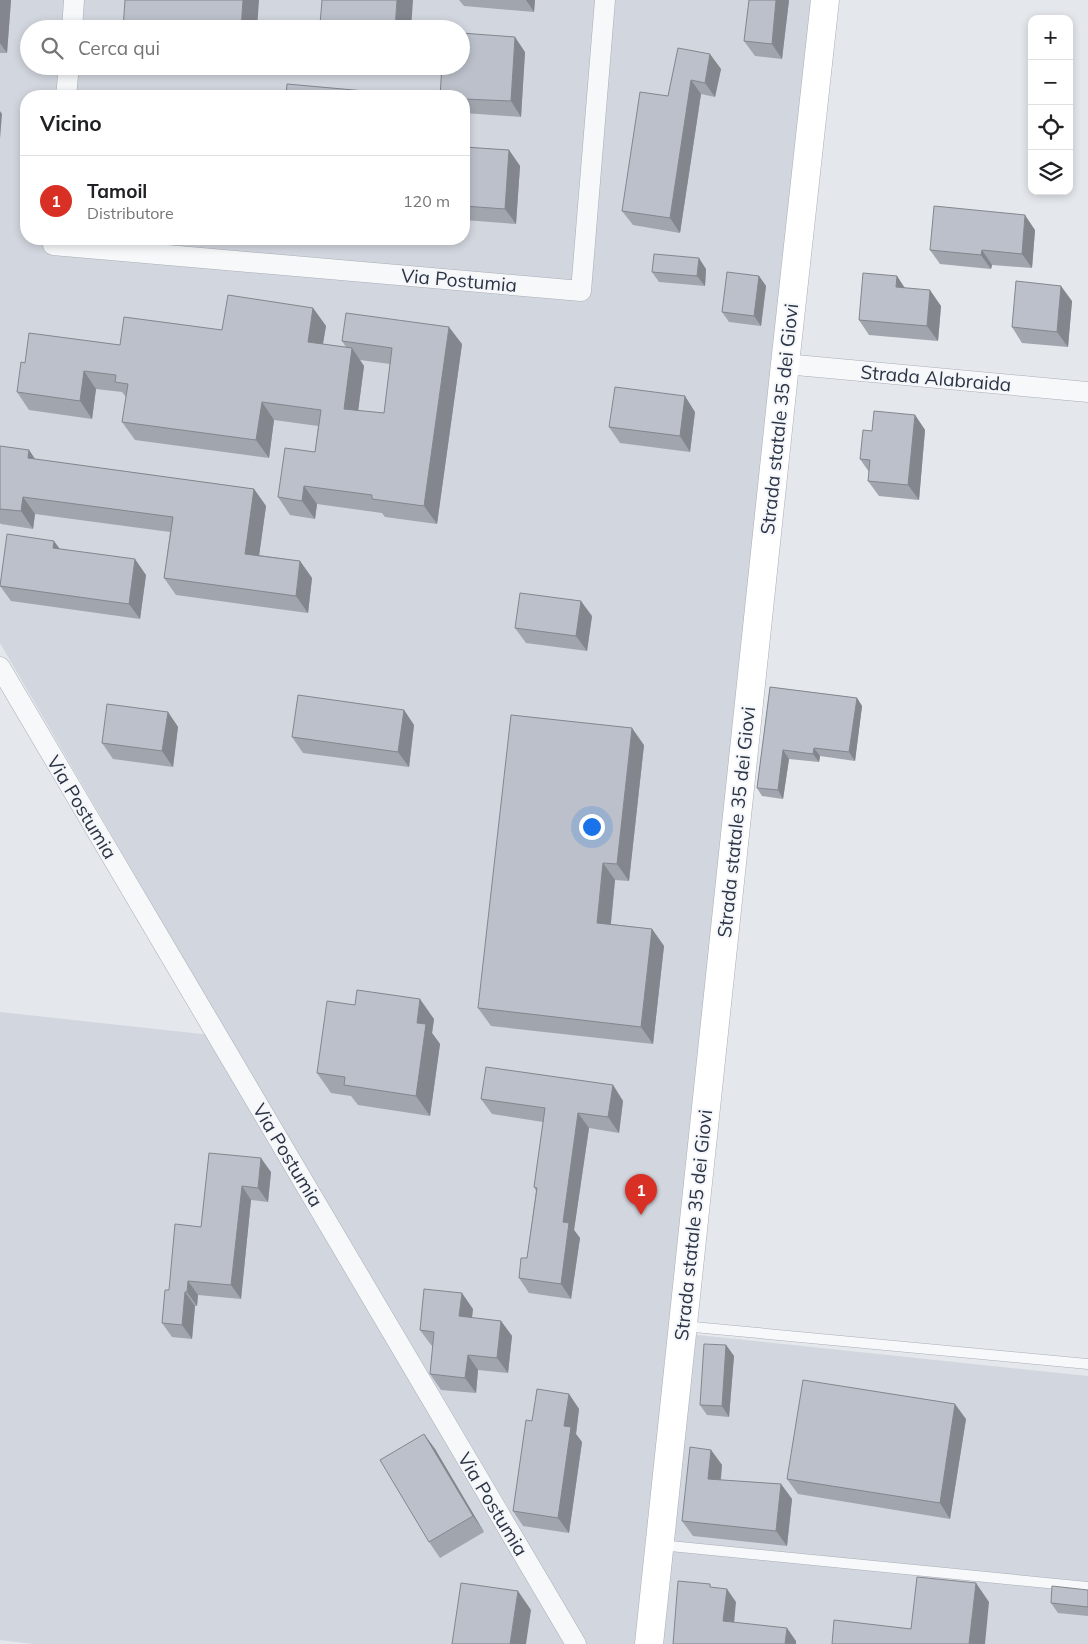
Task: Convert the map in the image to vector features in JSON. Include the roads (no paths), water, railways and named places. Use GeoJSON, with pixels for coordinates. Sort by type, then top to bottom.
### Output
{"type":"FeatureCollection","features":[{"type":"Feature","properties":{"kind":"main road","name":"Strada statale 35 dei Giovi"},"geometry":{"type":"LineString","coordinates":[[648,1644],[825,0]]}},
{"type":"Feature","properties":{"kind":"street"},"geometry":{"type":"LineString","coordinates":[[73,20],[74,0]]}},
{"type":"Feature","properties":{"kind":"street","name":"Via Postumia"},"geometry":{"type":"LineString","coordinates":[[53,245],[581,291],[605,0]]}},
{"type":"Feature","properties":{"kind":"street"},"geometry":{"type":"LineString","coordinates":[[66,90],[67,75]]}},
{"type":"Feature","properties":{"kind":"street","name":"Strada Alabraida"},"geometry":{"type":"LineString","coordinates":[[785,364],[1088,392]]}},
{"type":"Feature","properties":{"kind":"street","name":"Via Postumia"},"geometry":{"type":"LineString","coordinates":[[0,667],[576,1644]]}},
{"type":"Feature","properties":{"kind":"lane"},"geometry":{"type":"LineString","coordinates":[[682,1326],[1088,1364]]}},
{"type":"Feature","properties":{"kind":"lane"},"geometry":{"type":"LineString","coordinates":[[659,1545],[1088,1587]]}},
{"type":"Feature","properties":{"kind":"place","name":"Tamoil"},"geometry":{"type":"Point","coordinates":[641,1215]}}]}
